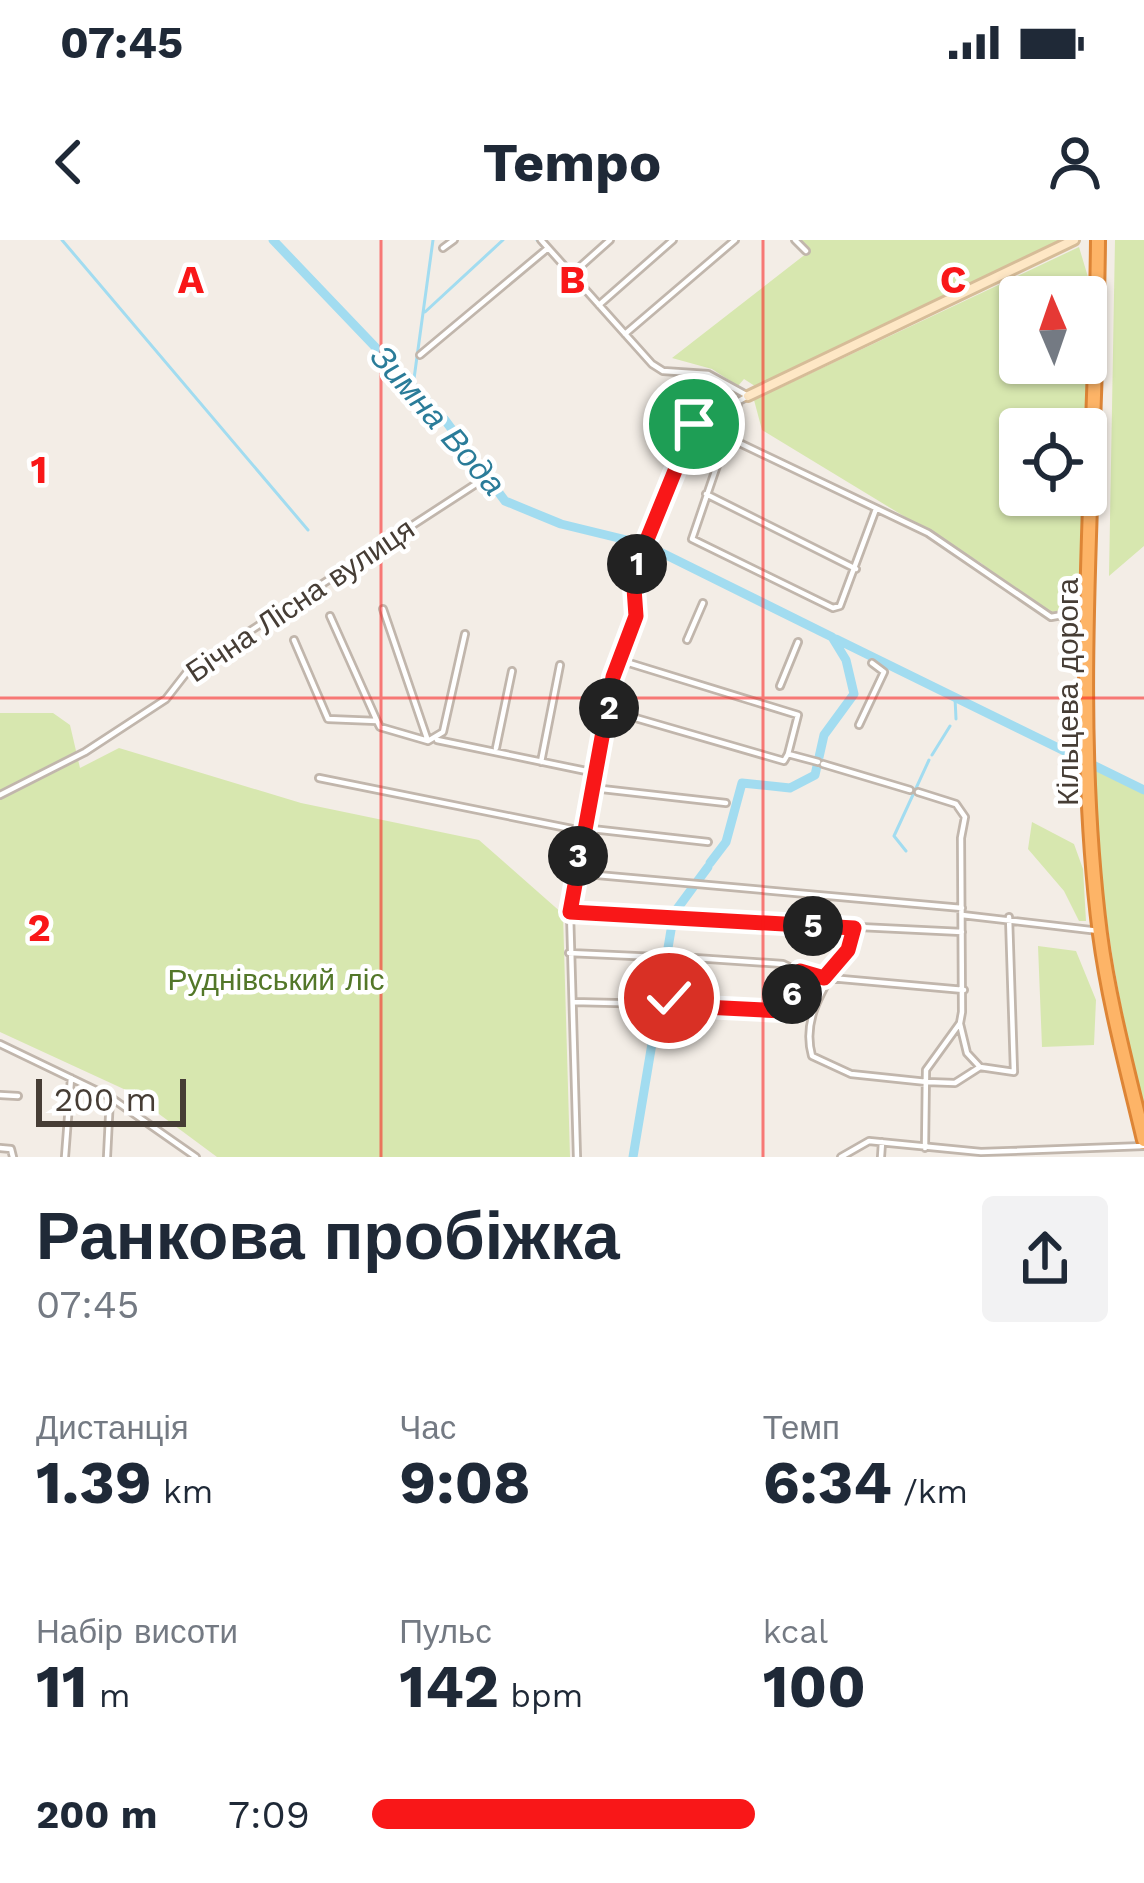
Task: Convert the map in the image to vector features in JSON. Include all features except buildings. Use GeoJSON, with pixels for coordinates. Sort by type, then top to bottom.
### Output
{"type":"FeatureCollection","features":[{"type":"Feature","properties":{"kind":"highway","name":"Кільцева дорога"},"geometry":{"type":"LineString","coordinates":[[1098,240],[1090,780],[1100,932],[1144,1143]]}},
{"type":"Feature","properties":{"kind":"street"},"geometry":{"type":"LineString","coordinates":[[443,248],[454,240]]}},
{"type":"Feature","properties":{"kind":"street"},"geometry":{"type":"LineString","coordinates":[[541,240],[663,370],[708,374],[744,398]]}},
{"type":"Feature","properties":{"kind":"street"},"geometry":{"type":"LineString","coordinates":[[572,274],[610,240]]}},
{"type":"Feature","properties":{"kind":"street"},"geometry":{"type":"LineString","coordinates":[[599,304],[673,240]]}},
{"type":"Feature","properties":{"kind":"street"},"geometry":{"type":"LineString","coordinates":[[625,334],[735,240]]}},
{"type":"Feature","properties":{"kind":"street"},"geometry":{"type":"LineString","coordinates":[[795,240],[806,251]]}},
{"type":"Feature","properties":{"kind":"street"},"geometry":{"type":"LineString","coordinates":[[577,1157],[569,953],[574,874],[619,651],[636,616],[633,574],[694,424],[1075,240]]}},
{"type":"Feature","properties":{"kind":"street"},"geometry":{"type":"LineString","coordinates":[[420,356],[548,248]]}},
{"type":"Feature","properties":{"kind":"street"},"geometry":{"type":"LineString","coordinates":[[744,398],[692,539],[833,608],[840,606],[876,509]]}},
{"type":"Feature","properties":{"kind":"street"},"geometry":{"type":"LineString","coordinates":[[727,437],[981,566],[1006,592],[1051,617],[1090,610]]}},
{"type":"Feature","properties":{"kind":"street","name":"Бічна Лісна вулиця"},"geometry":{"type":"LineString","coordinates":[[0,795],[118,731],[166,699],[187,672],[482,481]]}},
{"type":"Feature","properties":{"kind":"street"},"geometry":{"type":"LineString","coordinates":[[706,494],[856,569]]}},
{"type":"Feature","properties":{"kind":"street"},"geometry":{"type":"LineString","coordinates":[[687,640],[703,603]]}},
{"type":"Feature","properties":{"kind":"street"},"geometry":{"type":"LineString","coordinates":[[383,609],[430,739]]}},
{"type":"Feature","properties":{"kind":"street"},"geometry":{"type":"LineString","coordinates":[[330,616],[380,727],[596,773]]}},
{"type":"Feature","properties":{"kind":"street"},"geometry":{"type":"LineString","coordinates":[[430,739],[443,732],[465,634]]}},
{"type":"Feature","properties":{"kind":"street"},"geometry":{"type":"LineString","coordinates":[[294,640],[328,719],[377,721]]}},
{"type":"Feature","properties":{"kind":"street"},"geometry":{"type":"LineString","coordinates":[[780,686],[798,642]]}},
{"type":"Feature","properties":{"kind":"street"},"geometry":{"type":"LineString","coordinates":[[608,710],[784,761],[788,754],[799,715],[628,663]]}},
{"type":"Feature","properties":{"kind":"street"},"geometry":{"type":"LineString","coordinates":[[859,725],[884,672],[872,663]]}},
{"type":"Feature","properties":{"kind":"street"},"geometry":{"type":"LineString","coordinates":[[541,762],[560,665]]}},
{"type":"Feature","properties":{"kind":"street"},"geometry":{"type":"LineString","coordinates":[[496,750],[512,671]]}},
{"type":"Feature","properties":{"kind":"street"},"geometry":{"type":"LineString","coordinates":[[788,754],[956,804],[965,817],[960,1023],[967,1052],[980,1066],[1014,1072],[1009,917]]}},
{"type":"Feature","properties":{"kind":"street"},"geometry":{"type":"LineString","coordinates":[[319,778],[583,830],[708,842]]}},
{"type":"Feature","properties":{"kind":"street"},"geometry":{"type":"LineString","coordinates":[[592,788],[726,802]]}},
{"type":"Feature","properties":{"kind":"street"},"geometry":{"type":"LineString","coordinates":[[574,874],[962,911],[1100,932]]}},
{"type":"Feature","properties":{"kind":"street"},"geometry":{"type":"LineString","coordinates":[[570,912],[962,932]]}},
{"type":"Feature","properties":{"kind":"street"},"geometry":{"type":"LineString","coordinates":[[854,928],[848,950],[824,978],[809,1043],[812,1056],[851,1074],[927,1082],[955,1083],[980,1066]]}},
{"type":"Feature","properties":{"kind":"street"},"geometry":{"type":"LineString","coordinates":[[569,953],[657,956]]}},
{"type":"Feature","properties":{"kind":"street"},"geometry":{"type":"LineString","coordinates":[[661,1003],[680,957],[783,964],[824,978],[964,990]]}},
{"type":"Feature","properties":{"kind":"street"},"geometry":{"type":"LineString","coordinates":[[572,1002],[782,1011],[800,971]]}},
{"type":"Feature","properties":{"kind":"street"},"geometry":{"type":"LineString","coordinates":[[925,1148],[926,1070],[960,1023]]}},
{"type":"Feature","properties":{"kind":"street"},"geometry":{"type":"LineString","coordinates":[[0,1044],[110,1097],[196,1157]]}},
{"type":"Feature","properties":{"kind":"street"},"geometry":{"type":"LineString","coordinates":[[65,1157],[71,1078]]}},
{"type":"Feature","properties":{"kind":"street"},"geometry":{"type":"LineString","coordinates":[[0,1095],[18,1096]]}},
{"type":"Feature","properties":{"kind":"street"},"geometry":{"type":"LineString","coordinates":[[107,1157],[110,1097]]}},
{"type":"Feature","properties":{"kind":"street"},"geometry":{"type":"LineString","coordinates":[[841,1157],[869,1141],[980,1154],[1077,1155],[1144,1143]]}},
{"type":"Feature","properties":{"kind":"street"},"geometry":{"type":"LineString","coordinates":[[175,1157],[176,1142]]}},
{"type":"Feature","properties":{"kind":"street"},"geometry":{"type":"LineString","coordinates":[[881,1157],[882,1142]]}},
{"type":"Feature","properties":{"kind":"street"},"geometry":{"type":"LineString","coordinates":[[0,1148],[11,1149],[13,1157]]}},
{"type":"Feature","properties":{"kind":"green space"},"geometry":{"type":"Polygon","coordinates":[[[797,240],[1059,240],[761,390],[744,379],[738,386],[712,369],[672,358],[807,253],[797,240]]]}},
{"type":"Feature","properties":{"kind":"green space"},"geometry":{"type":"Polygon","coordinates":[[[1115,240],[1144,240],[1144,546],[1109,576],[1115,240]]]}},
{"type":"Feature","properties":{"kind":"green space"},"geometry":{"type":"Polygon","coordinates":[[[1079,247],[1088,276],[1017,276],[1079,247]]]}},
{"type":"Feature","properties":{"kind":"green space"},"geometry":{"type":"Polygon","coordinates":[[[999,285],[999,384],[1087,384],[1087,408],[999,408],[999,516],[1087,516],[1086,606],[1045,615],[981,563],[762,430],[754,400],[999,285]]]}},
{"type":"Feature","properties":{"kind":"green space","name":"Руднівський ліс"},"geometry":{"type":"Polygon","coordinates":[[[0,713],[53,713],[70,725],[80,768],[119,748],[301,803],[479,840],[563,914],[570,1157],[217,1157],[128,1091],[0,1032],[0,713]]]}},
{"type":"Feature","properties":{"kind":"green space"},"geometry":{"type":"Polygon","coordinates":[[[1096,770],[1144,793],[1144,1112],[1110,942],[1096,770]]]}},
{"type":"Feature","properties":{"kind":"green space"},"geometry":{"type":"Polygon","coordinates":[[[1032,822],[1074,844],[1083,869],[1086,921],[1079,921],[1064,891],[1028,849],[1032,822]]]}},
{"type":"Feature","properties":{"kind":"green space"},"geometry":{"type":"Polygon","coordinates":[[[1038,946],[1076,951],[1096,1000],[1094,1045],[1042,1047],[1038,946]]]}},
{"type":"Feature","properties":{"kind":"waterway"},"geometry":{"type":"LineString","coordinates":[[62,240],[308,530]]}},
{"type":"Feature","properties":{"kind":"waterway","name":"Зимна Вода"},"geometry":{"type":"LineString","coordinates":[[273,240],[445,420],[505,501],[561,524],[639,543]]}},
{"type":"Feature","properties":{"kind":"waterway"},"geometry":{"type":"LineString","coordinates":[[413,386],[433,240]]}},
{"type":"Feature","properties":{"kind":"waterway"},"geometry":{"type":"LineString","coordinates":[[425,312],[503,240]]}},
{"type":"Feature","properties":{"kind":"waterway"},"geometry":{"type":"LineString","coordinates":[[537,240],[544,248]]}},
{"type":"Feature","properties":{"kind":"waterway","name":"Зимна Вода"},"geometry":{"type":"LineString","coordinates":[[650,547],[832,637],[846,660],[854,694],[824,735],[815,775],[790,788],[742,783],[726,842],[710,863]]}},
{"type":"Feature","properties":{"kind":"waterway"},"geometry":{"type":"LineString","coordinates":[[836,639],[1144,790]]}},
{"type":"Feature","properties":{"kind":"waterway"},"geometry":{"type":"LineString","coordinates":[[955,698],[956,719]]}},
{"type":"Feature","properties":{"kind":"waterway"},"geometry":{"type":"LineString","coordinates":[[932,755],[950,726]]}},
{"type":"Feature","properties":{"kind":"waterway"},"geometry":{"type":"LineString","coordinates":[[906,851],[894,836],[929,760]]}},
{"type":"Feature","properties":{"kind":"waterway","name":"Зимна Вода"},"geometry":{"type":"LineString","coordinates":[[674,913],[708,867]]}},
{"type":"Feature","properties":{"kind":"waterway","name":"Зимна Вода"},"geometry":{"type":"LineString","coordinates":[[633,1157],[672,924]]}},
{"type":"Feature","properties":{"kind":"route"},"geometry":{"type":"LineString","coordinates":[[669,998],[666,1001],[684,1006],[782,1011],[788,1007],[800,971],[824,978],[848,950],[854,928],[570,912],[613,677],[636,616],[633,574],[694,424]]}}]}
